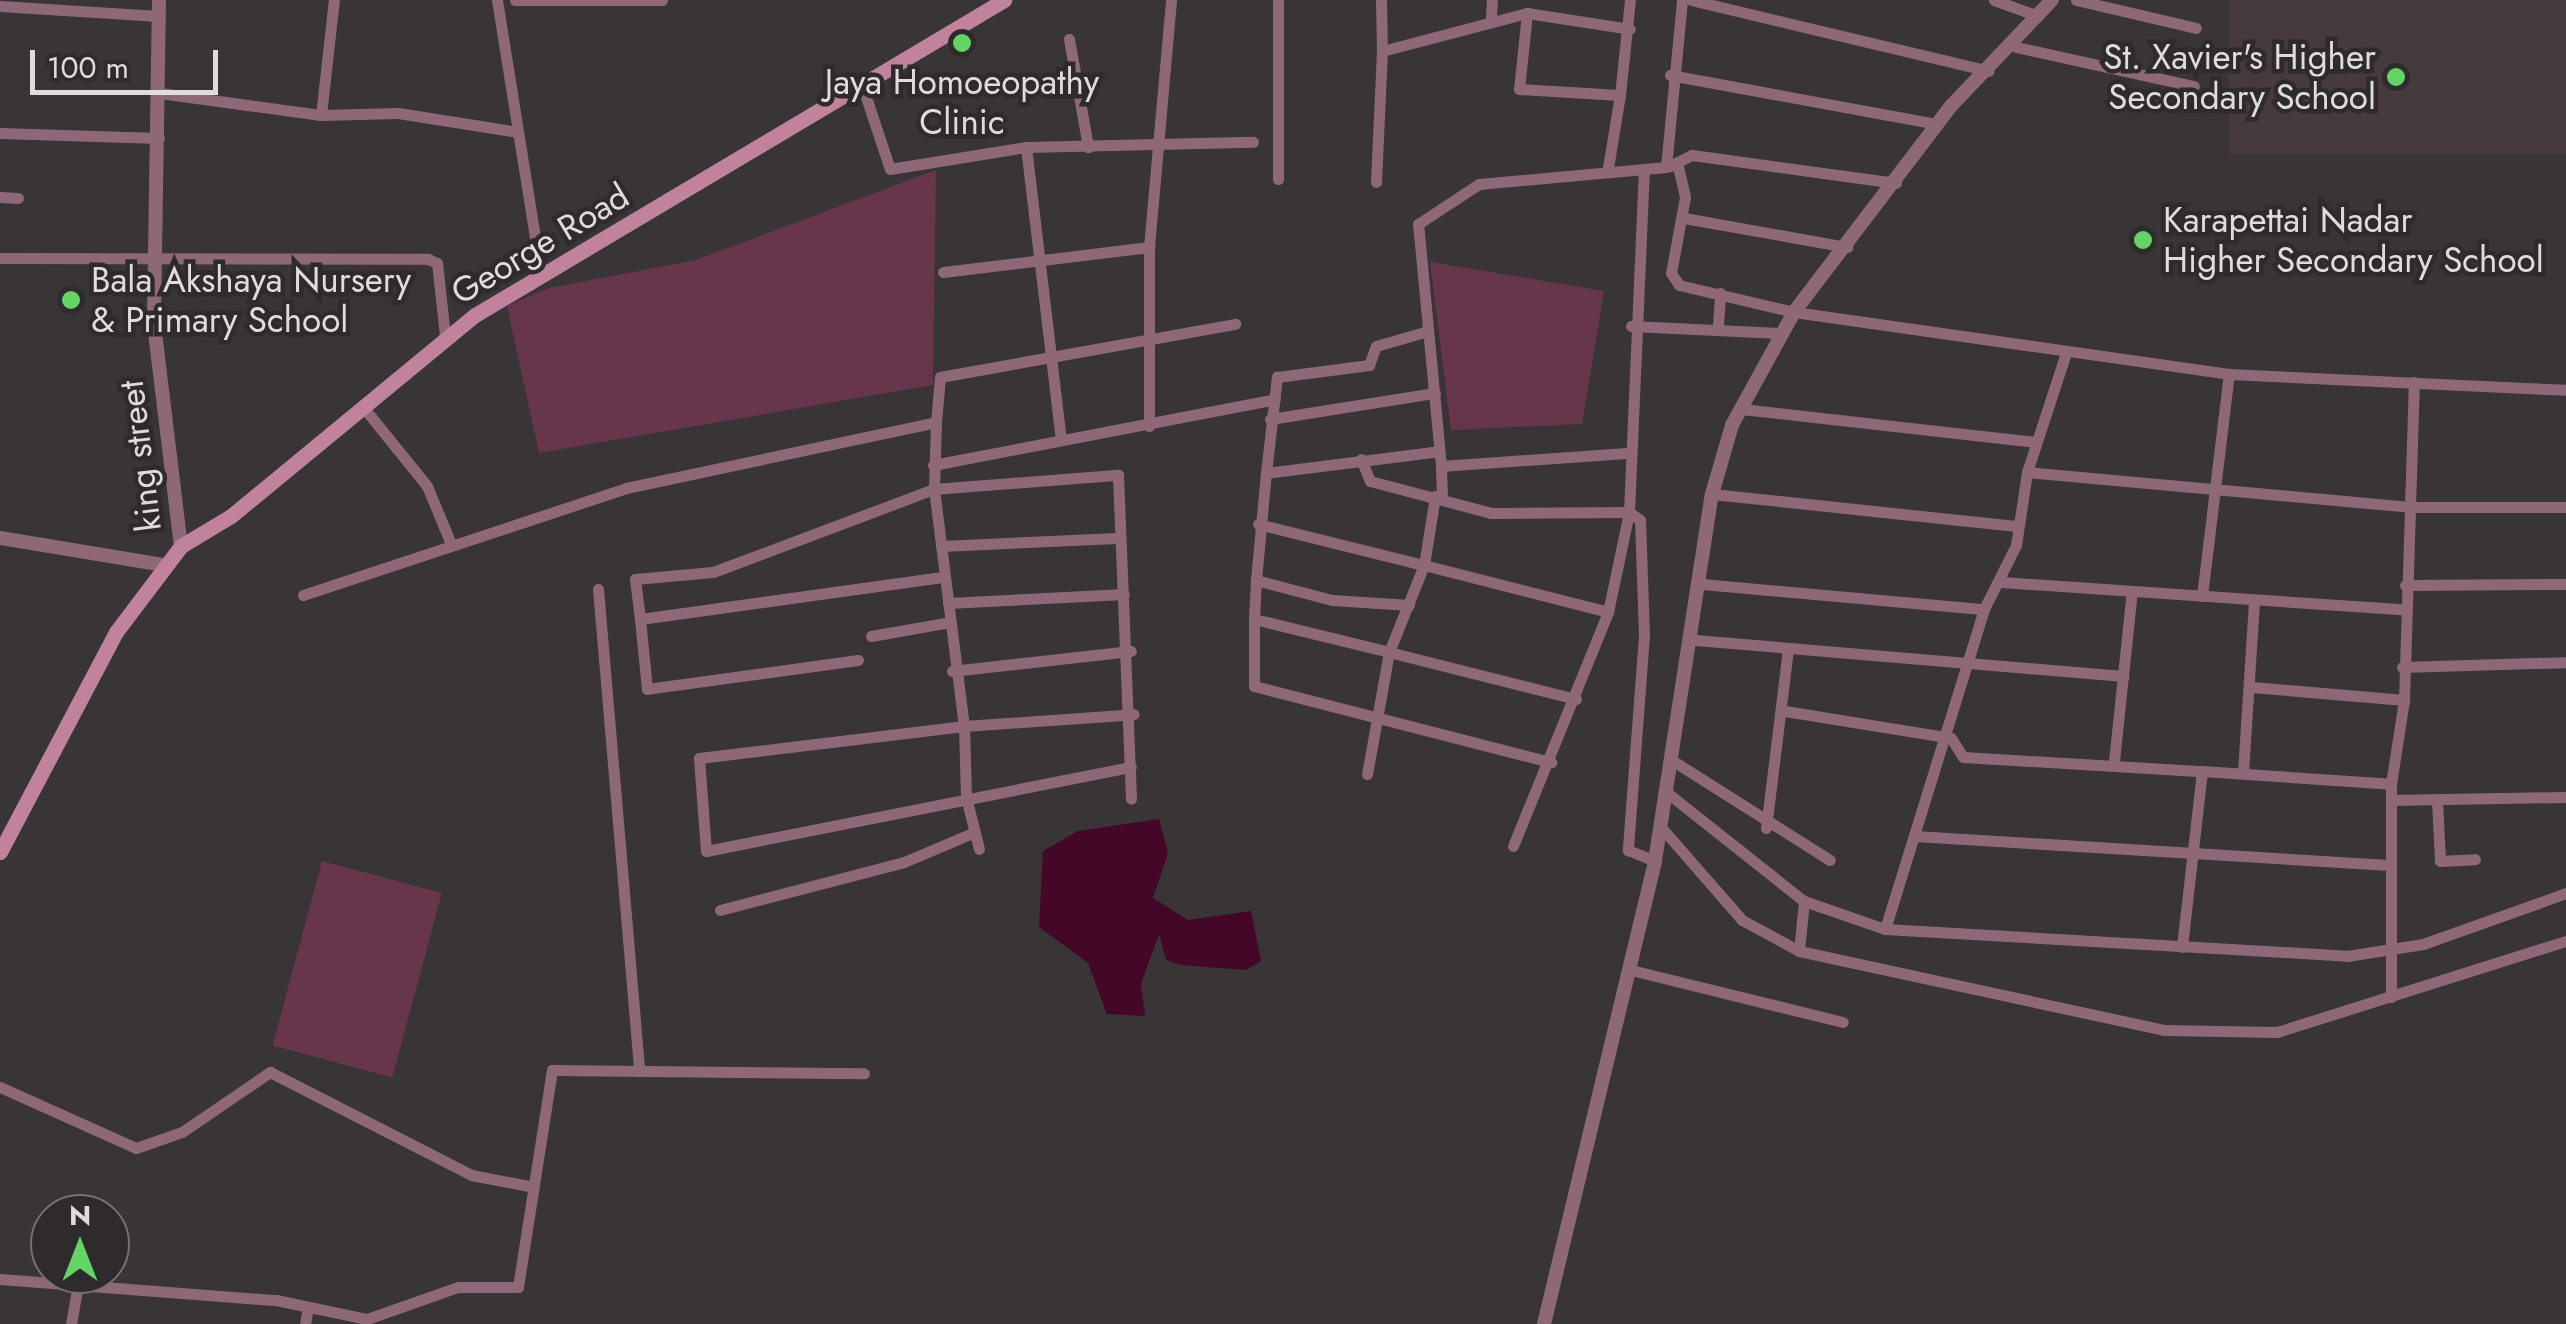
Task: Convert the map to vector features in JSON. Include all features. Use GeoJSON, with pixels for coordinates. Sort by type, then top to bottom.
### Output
{"type":"FeatureCollection","features":[{"type":"Feature","properties":{"kind":"main road","name":"George Road"},"geometry":{"type":"LineString","coordinates":[[0,852],[116,632],[180,546],[364,408],[445,336],[540,275],[864,88],[1004,0]]}},
{"type":"Feature","properties":{"kind":"street"},"geometry":{"type":"LineString","coordinates":[[322,115],[334,0]]}},
{"type":"Feature","properties":{"kind":"street"},"geometry":{"type":"LineString","coordinates":[[497,0],[540,275]]}},
{"type":"Feature","properties":{"kind":"street"},"geometry":{"type":"LineString","coordinates":[[515,0],[662,0]]}},
{"type":"Feature","properties":{"kind":"street"},"geometry":{"type":"LineString","coordinates":[[1149,426],[1149,247],[1164,143],[1171,0]]}},
{"type":"Feature","properties":{"kind":"street"},"geometry":{"type":"LineString","coordinates":[[1278,0],[1278,180]]}},
{"type":"Feature","properties":{"kind":"street"},"geometry":{"type":"LineString","coordinates":[[1376,182],[1381,0]]}},
{"type":"Feature","properties":{"kind":"street"},"geometry":{"type":"LineString","coordinates":[[1490,18],[1492,0]]}},
{"type":"Feature","properties":{"kind":"street"},"geometry":{"type":"LineString","coordinates":[[1608,168],[1630,29],[1630,0]]}},
{"type":"Feature","properties":{"kind":"street"},"geometry":{"type":"LineString","coordinates":[[1682,0],[1670,74],[1672,165],[1684,218],[1671,279],[1794,312],[2229,374],[2566,390]]}},
{"type":"Feature","properties":{"kind":"street"},"geometry":{"type":"LineString","coordinates":[[1691,0],[1989,71]]}},
{"type":"Feature","properties":{"kind":"street"},"geometry":{"type":"LineString","coordinates":[[1994,0],[2038,16]]}},
{"type":"Feature","properties":{"kind":"street"},"geometry":{"type":"LineString","coordinates":[[1544,1324],[1632,970],[1695,640],[1712,494],[1742,408],[1794,312],[1938,124],[2016,47],[2052,0]]}},
{"type":"Feature","properties":{"kind":"street"},"geometry":{"type":"LineString","coordinates":[[2076,0],[2196,28]]}},
{"type":"Feature","properties":{"kind":"street"},"geometry":{"type":"LineString","coordinates":[[0,6],[159,8]]}},
{"type":"Feature","properties":{"kind":"street","name":"king street"},"geometry":{"type":"LineString","coordinates":[[159,8],[159,263],[154,324],[180,546]]}},
{"type":"Feature","properties":{"kind":"street"},"geometry":{"type":"LineString","coordinates":[[1382,51],[1490,18],[1526,13],[1630,29]]}},
{"type":"Feature","properties":{"kind":"street"},"geometry":{"type":"LineString","coordinates":[[1526,13],[1520,89],[1620,95]]}},
{"type":"Feature","properties":{"kind":"street"},"geometry":{"type":"LineString","coordinates":[[1069,39],[1088,147]]}},
{"type":"Feature","properties":{"kind":"street"},"geometry":{"type":"LineString","coordinates":[[2016,47],[2194,86]]}},
{"type":"Feature","properties":{"kind":"street"},"geometry":{"type":"LineString","coordinates":[[1670,74],[1938,124]]}},
{"type":"Feature","properties":{"kind":"street"},"geometry":{"type":"LineString","coordinates":[[864,88],[890,169],[1026,147],[1253,142]]}},
{"type":"Feature","properties":{"kind":"street"},"geometry":{"type":"LineString","coordinates":[[160,93],[322,115],[411,114],[518,132]]}},
{"type":"Feature","properties":{"kind":"street"},"geometry":{"type":"LineString","coordinates":[[0,133],[159,138]]}},
{"type":"Feature","properties":{"kind":"street"},"geometry":{"type":"LineString","coordinates":[[1026,147],[1061,439]]}},
{"type":"Feature","properties":{"kind":"street"},"geometry":{"type":"LineString","coordinates":[[1367,774],[1389,652],[1424,565],[1439,497],[1442,466],[1417,239],[1424,213],[1479,184],[1608,168],[1672,165],[1708,157],[1896,182]]}},
{"type":"Feature","properties":{"kind":"street"},"geometry":{"type":"LineString","coordinates":[[1513,846],[1551,762],[1608,612],[1629,512],[1626,453],[1631,326],[1644,168]]}},
{"type":"Feature","properties":{"kind":"street"},"geometry":{"type":"LineString","coordinates":[[0,197],[18,198]]}},
{"type":"Feature","properties":{"kind":"street"},"geometry":{"type":"LineString","coordinates":[[1684,218],[1847,247]]}},
{"type":"Feature","properties":{"kind":"street"},"geometry":{"type":"LineString","coordinates":[[943,272],[1149,247]]}},
{"type":"Feature","properties":{"kind":"street"},"geometry":{"type":"LineString","coordinates":[[0,258],[159,263],[428,259],[437,263],[445,336]]}},
{"type":"Feature","properties":{"kind":"street"},"geometry":{"type":"LineString","coordinates":[[1718,325],[1720,293]]}},
{"type":"Feature","properties":{"kind":"street"},"geometry":{"type":"LineString","coordinates":[[979,849],[966,797],[964,726],[952,671],[934,488],[940,377],[1235,324]]}},
{"type":"Feature","properties":{"kind":"street"},"geometry":{"type":"LineString","coordinates":[[1631,326],[1718,325],[1781,333]]}},
{"type":"Feature","properties":{"kind":"street"},"geometry":{"type":"LineString","coordinates":[[1428,330],[1376,346],[1369,365],[1277,377],[1258,524],[1254,686],[1551,762]]}},
{"type":"Feature","properties":{"kind":"street"},"geometry":{"type":"LineString","coordinates":[[1885,929],[1951,738],[1984,609],[2001,582],[2018,526],[2027,472],[2066,353]]}},
{"type":"Feature","properties":{"kind":"street"},"geometry":{"type":"LineString","coordinates":[[2202,596],[2229,374]]}},
{"type":"Feature","properties":{"kind":"street"},"geometry":{"type":"LineString","coordinates":[[2391,997],[2391,784],[2404,700],[2402,609],[2414,382]]}},
{"type":"Feature","properties":{"kind":"street"},"geometry":{"type":"LineString","coordinates":[[1270,419],[1435,393]]}},
{"type":"Feature","properties":{"kind":"street"},"geometry":{"type":"LineString","coordinates":[[933,465],[1275,400]]}},
{"type":"Feature","properties":{"kind":"street"},"geometry":{"type":"LineString","coordinates":[[364,408],[428,486],[451,544]]}},
{"type":"Feature","properties":{"kind":"street"},"geometry":{"type":"LineString","coordinates":[[1742,408],[2036,442]]}},
{"type":"Feature","properties":{"kind":"street"},"geometry":{"type":"LineString","coordinates":[[303,595],[626,488],[936,422]]}},
{"type":"Feature","properties":{"kind":"street"},"geometry":{"type":"LineString","coordinates":[[1266,474],[1439,451]]}},
{"type":"Feature","properties":{"kind":"street"},"geometry":{"type":"LineString","coordinates":[[1442,466],[1626,453]]}},
{"type":"Feature","properties":{"kind":"street"},"geometry":{"type":"LineString","coordinates":[[1362,459],[1370,480],[1491,513],[1629,512],[1640,520],[1644,635],[1628,850],[1655,861]]}},
{"type":"Feature","properties":{"kind":"street"},"geometry":{"type":"LineString","coordinates":[[2027,472],[2218,486],[2410,507],[2566,507]]}},
{"type":"Feature","properties":{"kind":"street"},"geometry":{"type":"LineString","coordinates":[[858,660],[647,689],[635,579],[714,572],[934,488],[1118,475],[1117,538],[1134,714],[1131,799]]}},
{"type":"Feature","properties":{"kind":"street"},"geometry":{"type":"LineString","coordinates":[[1712,494],[2018,526]]}},
{"type":"Feature","properties":{"kind":"street"},"geometry":{"type":"LineString","coordinates":[[1258,524],[1608,612]]}},
{"type":"Feature","properties":{"kind":"street"},"geometry":{"type":"LineString","coordinates":[[0,538],[163,565]]}},
{"type":"Feature","properties":{"kind":"street"},"geometry":{"type":"LineString","coordinates":[[940,546],[1117,538]]}},
{"type":"Feature","properties":{"kind":"street"},"geometry":{"type":"LineString","coordinates":[[640,619],[944,577]]}},
{"type":"Feature","properties":{"kind":"street"},"geometry":{"type":"LineString","coordinates":[[1256,580],[1332,600],[1409,605]]}},
{"type":"Feature","properties":{"kind":"street"},"geometry":{"type":"LineString","coordinates":[[2001,582],[2402,609]]}},
{"type":"Feature","properties":{"kind":"street"},"geometry":{"type":"LineString","coordinates":[[1702,584],[1984,609]]}},
{"type":"Feature","properties":{"kind":"street"},"geometry":{"type":"LineString","coordinates":[[2405,585],[2566,584]]}},
{"type":"Feature","properties":{"kind":"street"},"geometry":{"type":"LineString","coordinates":[[598,589],[639,1071]]}},
{"type":"Feature","properties":{"kind":"street"},"geometry":{"type":"LineString","coordinates":[[2114,761],[2132,590]]}},
{"type":"Feature","properties":{"kind":"street"},"geometry":{"type":"LineString","coordinates":[[948,603],[1124,594]]}},
{"type":"Feature","properties":{"kind":"street"},"geometry":{"type":"LineString","coordinates":[[2243,772],[2252,686],[2254,600]]}},
{"type":"Feature","properties":{"kind":"street"},"geometry":{"type":"LineString","coordinates":[[1254,620],[1576,699]]}},
{"type":"Feature","properties":{"kind":"street"},"geometry":{"type":"LineString","coordinates":[[871,636],[950,622]]}},
{"type":"Feature","properties":{"kind":"street"},"geometry":{"type":"LineString","coordinates":[[1695,640],[2123,676]]}},
{"type":"Feature","properties":{"kind":"street"},"geometry":{"type":"LineString","coordinates":[[1766,828],[1784,710],[1788,648]]}},
{"type":"Feature","properties":{"kind":"street"},"geometry":{"type":"LineString","coordinates":[[952,671],[1130,651]]}},
{"type":"Feature","properties":{"kind":"street"},"geometry":{"type":"LineString","coordinates":[[2402,668],[2566,662]]}},
{"type":"Feature","properties":{"kind":"street"},"geometry":{"type":"LineString","coordinates":[[2252,686],[2404,700]]}},
{"type":"Feature","properties":{"kind":"street"},"geometry":{"type":"LineString","coordinates":[[1784,710],[1951,738]]}},
{"type":"Feature","properties":{"kind":"street"},"geometry":{"type":"LineString","coordinates":[[1130,767],[706,851],[697,764],[964,726],[1134,714]]}},
{"type":"Feature","properties":{"kind":"street"},"geometry":{"type":"LineString","coordinates":[[1951,738],[1962,757],[2114,761],[2391,784]]}},
{"type":"Feature","properties":{"kind":"street"},"geometry":{"type":"LineString","coordinates":[[1670,759],[1766,828],[1830,860]]}},
{"type":"Feature","properties":{"kind":"street"},"geometry":{"type":"LineString","coordinates":[[2182,947],[2188,856],[2202,771]]}},
{"type":"Feature","properties":{"kind":"street"},"geometry":{"type":"LineString","coordinates":[[1665,791],[1804,901],[1885,929],[2182,947],[2388,953],[2566,893]]}},
{"type":"Feature","properties":{"kind":"street"},"geometry":{"type":"LineString","coordinates":[[2391,800],[2566,797]]}},
{"type":"Feature","properties":{"kind":"street"},"geometry":{"type":"LineString","coordinates":[[2437,801],[2440,862],[2475,859]]}},
{"type":"Feature","properties":{"kind":"street"},"geometry":{"type":"LineString","coordinates":[[1660,826],[1742,920],[1799,951],[2197,1034],[2277,1032],[2566,941]]}},
{"type":"Feature","properties":{"kind":"street"},"geometry":{"type":"LineString","coordinates":[[720,910],[904,862],[975,832]]}},
{"type":"Feature","properties":{"kind":"street"},"geometry":{"type":"LineString","coordinates":[[1915,836],[2389,866]]}},
{"type":"Feature","properties":{"kind":"street"},"geometry":{"type":"LineString","coordinates":[[1799,951],[1804,901]]}},
{"type":"Feature","properties":{"kind":"street"},"geometry":{"type":"LineString","coordinates":[[1632,970],[1843,1022]]}},
{"type":"Feature","properties":{"kind":"street"},"geometry":{"type":"LineString","coordinates":[[130,1290],[308,1307],[382,1319],[458,1288],[518,1287],[552,1070],[864,1073]]}},
{"type":"Feature","properties":{"kind":"street"},"geometry":{"type":"LineString","coordinates":[[0,1087],[136,1148],[182,1132],[270,1072],[471,1175],[534,1187]]}},
{"type":"Feature","properties":{"kind":"street"},"geometry":{"type":"LineString","coordinates":[[0,1279],[30,1281]]}},
{"type":"Feature","properties":{"kind":"street"},"geometry":{"type":"LineString","coordinates":[[71,1324],[76,1294]]}},
{"type":"Feature","properties":{"kind":"street"},"geometry":{"type":"LineString","coordinates":[[305,1324],[308,1307]]}},
{"type":"Feature","properties":{"kind":"shaded area","name":"St. Xavier's Higher Secondary School"},"geometry":{"type":"Polygon","coordinates":[[[2229,0],[2566,0],[2566,154],[2229,154],[2229,0]]]}},
{"type":"Feature","properties":{"kind":"shaded area"},"geometry":{"type":"Polygon","coordinates":[[[936,170],[933,385],[539,453],[507,306],[549,288],[696,260],[936,170]]]}},
{"type":"Feature","properties":{"kind":"shaded area"},"geometry":{"type":"Polygon","coordinates":[[[1430,262],[1604,291],[1582,424],[1451,430],[1430,262]]]}},
{"type":"Feature","properties":{"kind":"shaded area"},"geometry":{"type":"Polygon","coordinates":[[[1159,819],[1168,853],[1153,898],[1188,920],[1251,911],[1261,961],[1246,970],[1181,965],[1166,960],[1159,934],[1141,984],[1145,1016],[1107,1014],[1088,963],[1039,927],[1043,851],[1078,831],[1159,819]]]}},
{"type":"Feature","properties":{"kind":"shaded area"},"geometry":{"type":"Polygon","coordinates":[[[322,861],[442,893],[392,1078],[273,1045],[322,861]]]}},
{"type":"Feature","properties":{"kind":"place","name":"Jaya Homoeopathy Clinic"},"geometry":{"type":"Point","coordinates":[962,43]}},
{"type":"Feature","properties":{"kind":"place","name":"St. Xavier's Higher Secondary School"},"geometry":{"type":"Point","coordinates":[2396,77]}},
{"type":"Feature","properties":{"kind":"place","name":"Karapettai Nadar Higher Secondary School"},"geometry":{"type":"Point","coordinates":[2143,240]}},
{"type":"Feature","properties":{"kind":"place","name":"Bala Akshaya Nursery & Primary School"},"geometry":{"type":"Point","coordinates":[71,300]}}]}
